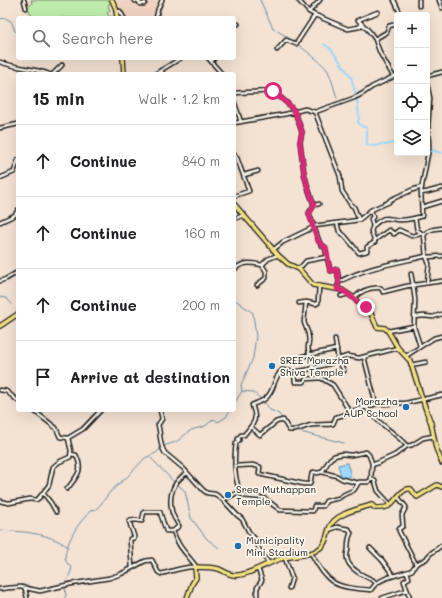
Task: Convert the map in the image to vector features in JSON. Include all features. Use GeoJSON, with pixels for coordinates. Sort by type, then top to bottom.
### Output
{"type":"FeatureCollection","features":[{"type":"Feature","properties":{"kind":"main road"},"geometry":{"type":"LineString","coordinates":[[112,0],[117,16]]}},
{"type":"Feature","properties":{"kind":"main road"},"geometry":{"type":"LineString","coordinates":[[123,60],[124,72]]}},
{"type":"Feature","properties":{"kind":"main road"},"geometry":{"type":"LineString","coordinates":[[236,206],[273,250],[288,264],[299,269],[313,285],[342,290],[354,298],[361,306],[368,307],[377,327],[385,328],[388,331],[398,348],[406,356],[411,365],[422,399],[432,423],[442,464]]}},
{"type":"Feature","properties":{"kind":"main road"},"geometry":{"type":"LineString","coordinates":[[0,326],[16,315]]}},
{"type":"Feature","properties":{"kind":"main road"},"geometry":{"type":"LineString","coordinates":[[187,598],[196,578],[195,567],[214,568],[234,575],[253,571],[285,558],[311,553],[323,545],[327,539],[328,530],[334,519],[344,514],[372,505],[375,508],[387,507],[398,498],[402,491],[406,488],[411,489],[417,497],[437,485],[442,487]]}},
{"type":"Feature","properties":{"kind":"street"},"geometry":{"type":"LineString","coordinates":[[24,0],[26,8]]}},
{"type":"Feature","properties":{"kind":"street"},"geometry":{"type":"LineString","coordinates":[[135,1],[138,0],[140,4],[144,4],[145,2]]}},
{"type":"Feature","properties":{"kind":"street"},"geometry":{"type":"LineString","coordinates":[[156,16],[162,0]]}},
{"type":"Feature","properties":{"kind":"street"},"geometry":{"type":"LineString","coordinates":[[298,0],[309,12],[350,29],[359,27],[362,24]]}},
{"type":"Feature","properties":{"kind":"street"},"geometry":{"type":"LineString","coordinates":[[309,12],[320,0]]}},
{"type":"Feature","properties":{"kind":"street"},"geometry":{"type":"LineString","coordinates":[[394,0],[400,12]]}},
{"type":"Feature","properties":{"kind":"street"},"geometry":{"type":"LineString","coordinates":[[419,0],[419,6]]}},
{"type":"Feature","properties":{"kind":"street"},"geometry":{"type":"LineString","coordinates":[[439,0],[442,8]]}},
{"type":"Feature","properties":{"kind":"street"},"geometry":{"type":"LineString","coordinates":[[116,12],[120,11],[123,16]]}},
{"type":"Feature","properties":{"kind":"street"},"geometry":{"type":"LineString","coordinates":[[236,123],[305,109],[315,112],[362,94],[393,76],[380,53],[375,39],[358,20],[378,12]]}},
{"type":"Feature","properties":{"kind":"street"},"geometry":{"type":"LineString","coordinates":[[277,50],[286,40],[296,43],[315,15]]}},
{"type":"Feature","properties":{"kind":"street"},"geometry":{"type":"LineString","coordinates":[[375,39],[387,32],[389,26],[394,25]]}},
{"type":"Feature","properties":{"kind":"street"},"geometry":{"type":"LineString","coordinates":[[158,72],[178,60]]}},
{"type":"Feature","properties":{"kind":"street"},"geometry":{"type":"LineString","coordinates":[[211,61],[220,72]]}},
{"type":"Feature","properties":{"kind":"street"},"geometry":{"type":"LineString","coordinates":[[0,62],[44,72]]}},
{"type":"Feature","properties":{"kind":"street"},"geometry":{"type":"LineString","coordinates":[[55,72],[62,65]]}},
{"type":"Feature","properties":{"kind":"street"},"geometry":{"type":"LineString","coordinates":[[430,75],[442,72]]}},
{"type":"Feature","properties":{"kind":"street"},"geometry":{"type":"LineString","coordinates":[[236,93],[273,91],[295,112],[302,132],[300,142],[304,173],[314,205],[309,214],[318,241],[326,248],[330,270],[337,269],[339,282],[337,289]]}},
{"type":"Feature","properties":{"kind":"street"},"geometry":{"type":"LineString","coordinates":[[236,107],[241,122]]}},
{"type":"Feature","properties":{"kind":"street"},"geometry":{"type":"LineString","coordinates":[[315,112],[340,176],[342,192],[354,207],[359,220]]}},
{"type":"Feature","properties":{"kind":"street"},"geometry":{"type":"LineString","coordinates":[[375,241],[371,231],[373,226],[378,221],[388,217],[401,220],[422,216],[421,193],[429,148],[428,120]]}},
{"type":"Feature","properties":{"kind":"street"},"geometry":{"type":"LineString","coordinates":[[0,128],[16,124]]}},
{"type":"Feature","properties":{"kind":"street"},"geometry":{"type":"LineString","coordinates":[[236,157],[249,191],[236,195]]}},
{"type":"Feature","properties":{"kind":"street"},"geometry":{"type":"LineString","coordinates":[[0,178],[14,172],[16,166]]}},
{"type":"Feature","properties":{"kind":"street"},"geometry":{"type":"LineString","coordinates":[[244,175],[258,171]]}},
{"type":"Feature","properties":{"kind":"street"},"geometry":{"type":"LineString","coordinates":[[273,250],[283,242],[314,227],[359,220],[371,210],[389,202],[390,200],[422,187]]}},
{"type":"Feature","properties":{"kind":"street"},"geometry":{"type":"LineString","coordinates":[[421,193],[442,188]]}},
{"type":"Feature","properties":{"kind":"street"},"geometry":{"type":"LineString","coordinates":[[422,206],[442,201]]}},
{"type":"Feature","properties":{"kind":"street"},"geometry":{"type":"LineString","coordinates":[[314,205],[319,204]]}},
{"type":"Feature","properties":{"kind":"street"},"geometry":{"type":"LineString","coordinates":[[371,210],[373,226]]}},
{"type":"Feature","properties":{"kind":"street"},"geometry":{"type":"LineString","coordinates":[[0,222],[16,213]]}},
{"type":"Feature","properties":{"kind":"street"},"geometry":{"type":"LineString","coordinates":[[236,218],[244,215]]}},
{"type":"Feature","properties":{"kind":"street"},"geometry":{"type":"LineString","coordinates":[[415,218],[417,230],[423,234],[426,257],[429,264],[427,283]]}},
{"type":"Feature","properties":{"kind":"street"},"geometry":{"type":"LineString","coordinates":[[337,223],[339,231],[345,236],[357,252],[367,251],[367,247],[389,230],[394,234],[398,230],[412,236],[442,228]]}},
{"type":"Feature","properties":{"kind":"street"},"geometry":{"type":"LineString","coordinates":[[262,265],[268,259],[278,255]]}},
{"type":"Feature","properties":{"kind":"street"},"geometry":{"type":"LineString","coordinates":[[339,282],[364,271],[404,260],[442,256]]}},
{"type":"Feature","properties":{"kind":"street"},"geometry":{"type":"LineString","coordinates":[[299,269],[306,261],[327,257]]}},
{"type":"Feature","properties":{"kind":"street"},"geometry":{"type":"LineString","coordinates":[[236,268],[245,263],[262,265],[266,271],[266,278],[257,285]]}},
{"type":"Feature","properties":{"kind":"street"},"geometry":{"type":"LineString","coordinates":[[0,280],[6,279],[16,273]]}},
{"type":"Feature","properties":{"kind":"street"},"geometry":{"type":"LineString","coordinates":[[411,274],[414,285],[414,326],[420,346]]}},
{"type":"Feature","properties":{"kind":"street"},"geometry":{"type":"LineString","coordinates":[[354,298],[374,287],[381,288],[383,292],[442,281]]}},
{"type":"Feature","properties":{"kind":"street"},"geometry":{"type":"LineString","coordinates":[[299,303],[318,303],[319,286]]}},
{"type":"Feature","properties":{"kind":"street"},"geometry":{"type":"LineString","coordinates":[[341,296],[348,294]]}},
{"type":"Feature","properties":{"kind":"street"},"geometry":{"type":"LineString","coordinates":[[306,302],[304,322],[308,333],[308,348],[312,369]]}},
{"type":"Feature","properties":{"kind":"street"},"geometry":{"type":"LineString","coordinates":[[414,317],[433,317],[442,314]]}},
{"type":"Feature","properties":{"kind":"street"},"geometry":{"type":"LineString","coordinates":[[388,331],[414,326]]}},
{"type":"Feature","properties":{"kind":"street"},"geometry":{"type":"LineString","coordinates":[[406,356],[434,338],[442,336]]}},
{"type":"Feature","properties":{"kind":"street"},"geometry":{"type":"LineString","coordinates":[[335,339],[338,358],[344,371]]}},
{"type":"Feature","properties":{"kind":"street"},"geometry":{"type":"LineString","coordinates":[[358,483],[354,490],[343,494],[339,498],[326,501],[324,506],[314,506],[313,511],[280,510],[264,498],[244,496],[240,492],[237,486],[236,443],[239,440],[239,437],[244,435],[254,424],[255,414],[252,405],[267,398],[276,378],[282,370],[294,372],[312,369],[332,363],[338,358],[348,356],[356,358],[364,357],[398,348]]}},
{"type":"Feature","properties":{"kind":"street"},"geometry":{"type":"LineString","coordinates":[[304,356],[337,349]]}},
{"type":"Feature","properties":{"kind":"street"},"geometry":{"type":"LineString","coordinates":[[364,357],[376,404]]}},
{"type":"Feature","properties":{"kind":"street"},"geometry":{"type":"LineString","coordinates":[[411,365],[426,362]]}},
{"type":"Feature","properties":{"kind":"street"},"geometry":{"type":"LineString","coordinates":[[294,372],[294,382],[304,382],[306,378],[321,378],[332,385],[349,412]]}},
{"type":"Feature","properties":{"kind":"street"},"geometry":{"type":"LineString","coordinates":[[0,390],[6,391],[16,399]]}},
{"type":"Feature","properties":{"kind":"street"},"geometry":{"type":"LineString","coordinates":[[251,427],[260,435],[276,422],[282,420],[289,430],[294,431],[311,425],[333,424],[336,417],[376,404],[406,403],[442,395]]}},
{"type":"Feature","properties":{"kind":"street"},"geometry":{"type":"LineString","coordinates":[[366,407],[379,423],[392,432],[407,446]]}},
{"type":"Feature","properties":{"kind":"street"},"geometry":{"type":"LineString","coordinates":[[36,412],[56,428],[60,437],[68,438],[83,429],[99,412]]}},
{"type":"Feature","properties":{"kind":"street"},"geometry":{"type":"LineString","coordinates":[[160,412],[162,419],[158,425],[162,450],[203,490],[207,493],[215,494],[242,518],[249,532],[256,540],[260,552],[269,564]]}},
{"type":"Feature","properties":{"kind":"street"},"geometry":{"type":"LineString","coordinates":[[372,464],[378,464],[423,438],[434,436]]}},
{"type":"Feature","properties":{"kind":"street"},"geometry":{"type":"LineString","coordinates":[[0,501],[9,503],[30,499],[36,500],[49,485],[53,467],[59,462],[70,457],[70,443],[68,438]]}},
{"type":"Feature","properties":{"kind":"street"},"geometry":{"type":"LineString","coordinates":[[322,472],[330,459],[340,454],[349,456],[366,452],[369,455],[372,464],[371,480]]}},
{"type":"Feature","properties":{"kind":"street"},"geometry":{"type":"LineString","coordinates":[[67,488],[78,474],[80,468],[76,455],[71,454]]}},
{"type":"Feature","properties":{"kind":"street"},"geometry":{"type":"LineString","coordinates":[[236,466],[252,465],[260,467],[259,474],[304,484],[310,484],[313,472],[322,472],[358,483],[368,482],[372,479],[375,481],[378,491],[390,504]]}},
{"type":"Feature","properties":{"kind":"street"},"geometry":{"type":"LineString","coordinates":[[132,568],[130,539],[134,538],[134,536],[129,521],[142,521],[144,512],[147,511],[160,512],[166,531],[173,531],[179,526],[172,512],[172,490],[179,477],[187,473]]}},
{"type":"Feature","properties":{"kind":"street"},"geometry":{"type":"LineString","coordinates":[[223,500],[240,492]]}},
{"type":"Feature","properties":{"kind":"street"},"geometry":{"type":"LineString","coordinates":[[42,493],[51,503],[56,512]]}},
{"type":"Feature","properties":{"kind":"street"},"geometry":{"type":"LineString","coordinates":[[398,498],[406,507],[402,515],[403,526],[399,529],[399,531],[416,564]]}},
{"type":"Feature","properties":{"kind":"street"},"geometry":{"type":"LineString","coordinates":[[328,530],[337,527],[349,529],[351,533],[348,540],[348,551],[346,555],[347,560],[351,567],[376,583]]}},
{"type":"Feature","properties":{"kind":"street"},"geometry":{"type":"LineString","coordinates":[[173,531],[180,547],[195,567]]}},
{"type":"Feature","properties":{"kind":"street"},"geometry":{"type":"LineString","coordinates":[[311,553],[329,580],[342,587],[371,590],[376,583],[393,575],[412,570],[416,564],[426,559],[442,545]]}},
{"type":"Feature","properties":{"kind":"street"},"geometry":{"type":"LineString","coordinates":[[370,548],[382,560],[393,575]]}},
{"type":"Feature","properties":{"kind":"street"},"geometry":{"type":"LineString","coordinates":[[285,558],[292,578],[289,588]]}},
{"type":"Feature","properties":{"kind":"street"},"geometry":{"type":"LineString","coordinates":[[0,589],[25,588],[40,591],[109,578],[145,561],[152,560],[158,572],[161,574],[180,570],[187,566],[195,567]]}},
{"type":"Feature","properties":{"kind":"street"},"geometry":{"type":"LineString","coordinates":[[257,598],[257,588],[262,580],[258,568]]}},
{"type":"Feature","properties":{"kind":"street"},"geometry":{"type":"LineString","coordinates":[[407,572],[409,578],[404,581],[410,598]]}},
{"type":"Feature","properties":{"kind":"street"},"geometry":{"type":"LineString","coordinates":[[25,588],[27,598]]}},
{"type":"Feature","properties":{"kind":"street"},"geometry":{"type":"LineString","coordinates":[[382,598],[407,590]]}},
{"type":"Feature","properties":{"kind":"shaded area"},"geometry":{"type":"Polygon","coordinates":[[[112,0],[160,0],[156,16],[125,16],[121,11],[116,12],[112,0]]]}},
{"type":"Feature","properties":{"kind":"green space"},"geometry":{"type":"Polygon","coordinates":[[[31,0],[110,0],[111,2],[108,5],[110,11],[107,13],[109,16],[32,16],[27,7],[32,4],[31,0]]]}},
{"type":"Feature","properties":{"kind":"water"},"geometry":{"type":"Polygon","coordinates":[[[347,463],[351,476],[342,479],[338,465],[347,463]]]}},
{"type":"Feature","properties":{"kind":"waterway"},"geometry":{"type":"LineString","coordinates":[[260,0],[273,28],[295,42]]}},
{"type":"Feature","properties":{"kind":"waterway"},"geometry":{"type":"LineString","coordinates":[[0,19],[5,18],[11,21],[16,32]]}},
{"type":"Feature","properties":{"kind":"waterway"},"geometry":{"type":"LineString","coordinates":[[297,44],[326,68],[331,78],[337,98]]}},
{"type":"Feature","properties":{"kind":"waterway"},"geometry":{"type":"LineString","coordinates":[[324,44],[331,49],[351,77],[356,96]]}},
{"type":"Feature","properties":{"kind":"waterway"},"geometry":{"type":"LineString","coordinates":[[357,98],[358,122],[361,126],[367,128],[367,145],[375,146],[394,143]]}},
{"type":"Feature","properties":{"kind":"waterway"},"geometry":{"type":"LineString","coordinates":[[430,150],[442,153]]}},
{"type":"Feature","properties":{"kind":"waterway"},"geometry":{"type":"LineString","coordinates":[[0,297],[6,298],[12,304]]}},
{"type":"Feature","properties":{"kind":"waterway"},"geometry":{"type":"LineString","coordinates":[[236,300],[253,313],[256,336],[253,358],[241,385],[242,391],[236,401]]}},
{"type":"Feature","properties":{"kind":"waterway"},"geometry":{"type":"LineString","coordinates":[[242,391],[253,392],[261,399]]}},
{"type":"Feature","properties":{"kind":"waterway"},"geometry":{"type":"LineString","coordinates":[[264,401],[270,410],[279,414],[282,419]]}},
{"type":"Feature","properties":{"kind":"waterway"},"geometry":{"type":"LineString","coordinates":[[163,446],[176,442],[191,430],[205,426],[214,419],[218,422],[226,417],[229,412]]}},
{"type":"Feature","properties":{"kind":"waterway"},"geometry":{"type":"LineString","coordinates":[[296,431],[344,443]]}},
{"type":"Feature","properties":{"kind":"waterway"},"geometry":{"type":"LineString","coordinates":[[66,584],[72,568],[66,561],[65,557],[69,542],[82,520],[90,511],[96,509],[110,492],[145,458],[156,453],[161,448]]}},
{"type":"Feature","properties":{"kind":"waterway"},"geometry":{"type":"LineString","coordinates":[[150,457],[174,482]]}},
{"type":"Feature","properties":{"kind":"waterway"},"geometry":{"type":"LineString","coordinates":[[177,484],[185,491],[191,518],[207,539],[219,548]]}},
{"type":"Feature","properties":{"kind":"waterway"},"geometry":{"type":"LineString","coordinates":[[0,530],[26,532],[44,536],[52,538],[68,547]]}},
{"type":"Feature","properties":{"kind":"waterway"},"geometry":{"type":"LineString","coordinates":[[64,598],[66,596],[65,587]]}},
{"type":"Feature","properties":{"kind":"place","name":"SREE Morazha Shiva Temple"},"geometry":{"type":"Point","coordinates":[272,366]}},
{"type":"Feature","properties":{"kind":"place","name":"Morazha AUP School"},"geometry":{"type":"Point","coordinates":[406,407]}},
{"type":"Feature","properties":{"kind":"place","name":"Sree Muthappan Temple"},"geometry":{"type":"Point","coordinates":[228,495]}},
{"type":"Feature","properties":{"kind":"place","name":"Municipality Mini Stadium"},"geometry":{"type":"Point","coordinates":[238,546]}},
{"type":"Feature","properties":{"kind":"route"},"geometry":{"type":"LineString","coordinates":[[273,91],[295,112],[302,132],[300,142],[304,173],[314,205],[309,214],[318,241],[326,248],[330,271],[337,269],[339,282],[337,289],[342,290],[354,298],[361,306],[366,307]]}}]}
